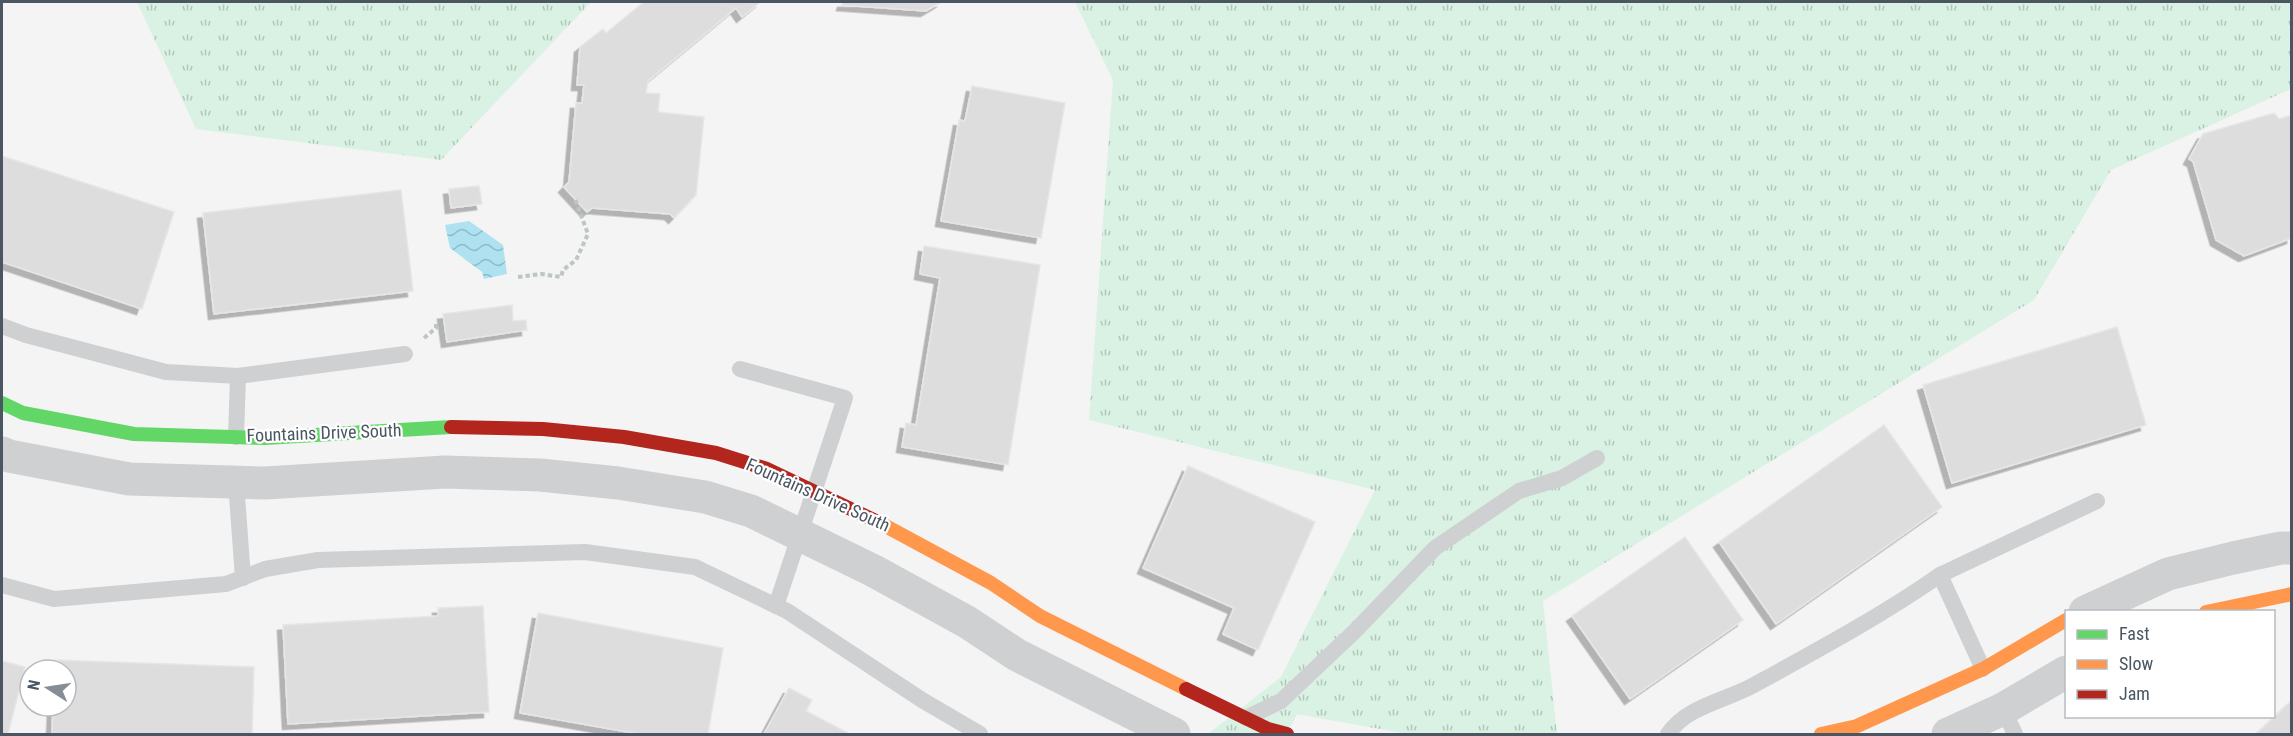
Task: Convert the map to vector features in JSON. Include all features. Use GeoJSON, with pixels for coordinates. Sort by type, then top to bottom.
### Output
{"type":"FeatureCollection","features":[{"type":"Feature","properties":{"kind":"street","name":"Fountains Drive South"},"geometry":{"type":"LineString","coordinates":[[2,403],[23,413],[134,434],[265,438],[444,427],[554,430],[624,437],[716,453],[767,469],[955,562],[1040,616],[1243,726],[1268,729],[1287,735]]}},
{"type":"Feature","properties":{"kind":"street","name":"Fountains Drive South"},"geometry":{"type":"LineString","coordinates":[[236,437],[236,482]]}},
{"type":"Feature","properties":{"kind":"street"},"geometry":{"type":"LineString","coordinates":[[2,453],[129,479],[265,483],[446,472],[540,475],[618,483],[705,497],[751,511],[933,602],[1017,656],[1174,735]]}},
{"type":"Feature","properties":{"kind":"street"},"geometry":{"type":"LineString","coordinates":[[2089,610],[2168,574],[2281,548],[2292,548]]}},
{"type":"Feature","properties":{"kind":"street"},"geometry":{"type":"LineString","coordinates":[[2216,610],[2292,594]]}},
{"type":"Feature","properties":{"kind":"street"},"geometry":{"type":"LineString","coordinates":[[1821,735],[1857,726],[1983,669],[2065,621]]}},
{"type":"Feature","properties":{"kind":"street"},"geometry":{"type":"LineString","coordinates":[[1983,669],[2009,722]]}},
{"type":"Feature","properties":{"kind":"street"},"geometry":{"type":"LineString","coordinates":[[1948,735],[2009,722],[2065,674]]}},
{"type":"Feature","properties":{"kind":"lane"},"geometry":{"type":"LineString","coordinates":[[2,326],[26,335],[165,372],[238,376],[405,354]]}},
{"type":"Feature","properties":{"kind":"lane"},"geometry":{"type":"LineString","coordinates":[[740,369],[845,398],[776,606]]}},
{"type":"Feature","properties":{"kind":"lane"},"geometry":{"type":"LineString","coordinates":[[236,437],[238,376]]}},
{"type":"Feature","properties":{"kind":"lane"},"geometry":{"type":"LineString","coordinates":[[1243,726],[1281,701],[1354,632],[1435,548],[1519,491],[1562,478],[1597,458]]}},
{"type":"Feature","properties":{"kind":"lane"},"geometry":{"type":"LineString","coordinates":[[236,482],[243,578]]}},
{"type":"Feature","properties":{"kind":"lane"},"geometry":{"type":"LineString","coordinates":[[1668,735],[1678,721],[1691,712],[1742,692],[1893,608],[1940,575],[2097,501]]}},
{"type":"Feature","properties":{"kind":"lane"},"geometry":{"type":"LineString","coordinates":[[2,585],[54,599],[226,584],[266,569],[318,560],[585,552],[695,567],[776,606],[980,735]]}},
{"type":"Feature","properties":{"kind":"lane"},"geometry":{"type":"LineString","coordinates":[[1940,575],[1983,669]]}},
{"type":"Feature","properties":{"kind":"path"},"geometry":{"type":"LineString","coordinates":[[518,277],[541,274],[561,277],[563,270],[576,260],[588,234],[575,199]]}},
{"type":"Feature","properties":{"kind":"green space"},"geometry":{"type":"Polygon","coordinates":[[[137,2],[591,2],[441,160],[196,129],[137,2]]]}},
{"type":"Feature","properties":{"kind":"green space"},"geometry":{"type":"Polygon","coordinates":[[[1075,2],[2291,2],[2291,89],[2111,170],[2034,300],[1543,601],[1557,733],[1407,734],[1297,714],[1287,734],[1208,734],[1281,677],[1375,490],[1089,420],[1113,80],[1075,2]]]}},
{"type":"Feature","properties":{"kind":"water"},"geometry":{"type":"Polygon","coordinates":[[[469,221],[503,245],[507,274],[484,279],[482,272],[450,248],[445,225],[469,221]]]}},
{"type":"Feature","properties":{"kind":"building"},"geometry":{"type":"Polygon","coordinates":[[[644,2],[760,2],[742,17],[736,8],[648,81],[646,93],[660,94],[658,112],[704,117],[696,195],[674,218],[670,214],[592,208],[587,212],[564,187],[569,182],[576,103],[582,103],[584,85],[577,85],[580,47],[603,29],[606,33],[644,2]]]}},
{"type":"Feature","properties":{"kind":"building"},"geometry":{"type":"Polygon","coordinates":[[[843,2],[941,2],[926,11],[842,5],[843,2]]]}},
{"type":"Feature","properties":{"kind":"building"},"geometry":{"type":"Polygon","coordinates":[[[972,86],[1065,103],[1041,238],[941,221],[959,120],[965,121],[972,86]]]}},
{"type":"Feature","properties":{"kind":"building"},"geometry":{"type":"Polygon","coordinates":[[[2274,113],[2279,119],[2292,115],[2292,238],[2244,256],[2216,240],[2193,161],[2189,159],[2203,134],[2274,113]]]}},
{"type":"Feature","properties":{"kind":"building"},"geometry":{"type":"Polygon","coordinates":[[[2,156],[174,212],[142,309],[2,262],[2,156]]]}},
{"type":"Feature","properties":{"kind":"building"},"geometry":{"type":"Polygon","coordinates":[[[479,186],[482,204],[451,208],[449,189],[479,186]]]}},
{"type":"Feature","properties":{"kind":"building"},"geometry":{"type":"Polygon","coordinates":[[[401,190],[413,291],[214,314],[203,213],[401,190]]]}},
{"type":"Feature","properties":{"kind":"building"},"geometry":{"type":"Polygon","coordinates":[[[924,246],[1040,265],[1008,465],[902,447],[906,423],[916,425],[940,278],[920,274],[924,246]]]}},
{"type":"Feature","properties":{"kind":"building"},"geometry":{"type":"Polygon","coordinates":[[[512,305],[513,321],[526,320],[527,330],[447,342],[443,314],[512,305]]]}},
{"type":"Feature","properties":{"kind":"building"},"geometry":{"type":"Polygon","coordinates":[[[2117,327],[2146,425],[1952,483],[1923,385],[2117,327]]]}},
{"type":"Feature","properties":{"kind":"building"},"geometry":{"type":"Polygon","coordinates":[[[1884,425],[1942,507],[1776,624],[1719,542],[1884,425]]]}},
{"type":"Feature","properties":{"kind":"building"},"geometry":{"type":"Polygon","coordinates":[[[1188,466],[1315,522],[1258,650],[1223,634],[1234,608],[1143,568],[1188,466]]]}},
{"type":"Feature","properties":{"kind":"building"},"geometry":{"type":"Polygon","coordinates":[[[1685,537],[1743,620],[1630,699],[1572,616],[1685,537]]]}},
{"type":"Feature","properties":{"kind":"building"},"geometry":{"type":"Polygon","coordinates":[[[483,606],[489,712],[288,724],[283,625],[438,616],[438,608],[483,606]]]}},
{"type":"Feature","properties":{"kind":"building"},"geometry":{"type":"Polygon","coordinates":[[[538,613],[723,648],[708,734],[639,734],[520,713],[538,613]]]}},
{"type":"Feature","properties":{"kind":"building"},"geometry":{"type":"Polygon","coordinates":[[[2,661],[18,665],[18,695],[8,734],[2,734],[2,661]]]}},
{"type":"Feature","properties":{"kind":"building"},"geometry":{"type":"Polygon","coordinates":[[[78,661],[254,667],[252,734],[52,734],[53,718],[78,718],[78,661]]]}},
{"type":"Feature","properties":{"kind":"building"},"geometry":{"type":"Polygon","coordinates":[[[789,688],[812,700],[806,711],[850,734],[764,734],[789,688]]]}},
{"type":"Feature","properties":{"kind":"building"},"geometry":{"type":"Polygon","coordinates":[[[2292,700],[2292,734],[2256,734],[2275,718],[2292,700]]]}},
{"type":"Feature","properties":{"kind":"traffic: fast"},"geometry":{"type":"LineString","coordinates":[[2,403],[23,413],[134,434],[265,438],[451,427]]}},
{"type":"Feature","properties":{"kind":"traffic: slow"},"geometry":{"type":"LineString","coordinates":[[880,523],[991,583],[1040,616],[1186,689]]}},
{"type":"Feature","properties":{"kind":"traffic: slow"},"geometry":{"type":"LineString","coordinates":[[2216,610],[2292,594]]}},
{"type":"Feature","properties":{"kind":"traffic: slow"},"geometry":{"type":"LineString","coordinates":[[1821,734],[1857,726],[1983,669],[2065,621]]}},
{"type":"Feature","properties":{"kind":"traffic: jam"},"geometry":{"type":"LineString","coordinates":[[451,427],[543,429],[624,437],[716,453],[767,469],[880,523]]}},
{"type":"Feature","properties":{"kind":"traffic: jam"},"geometry":{"type":"LineString","coordinates":[[1186,689],[1268,729],[1287,734]]}}]}
